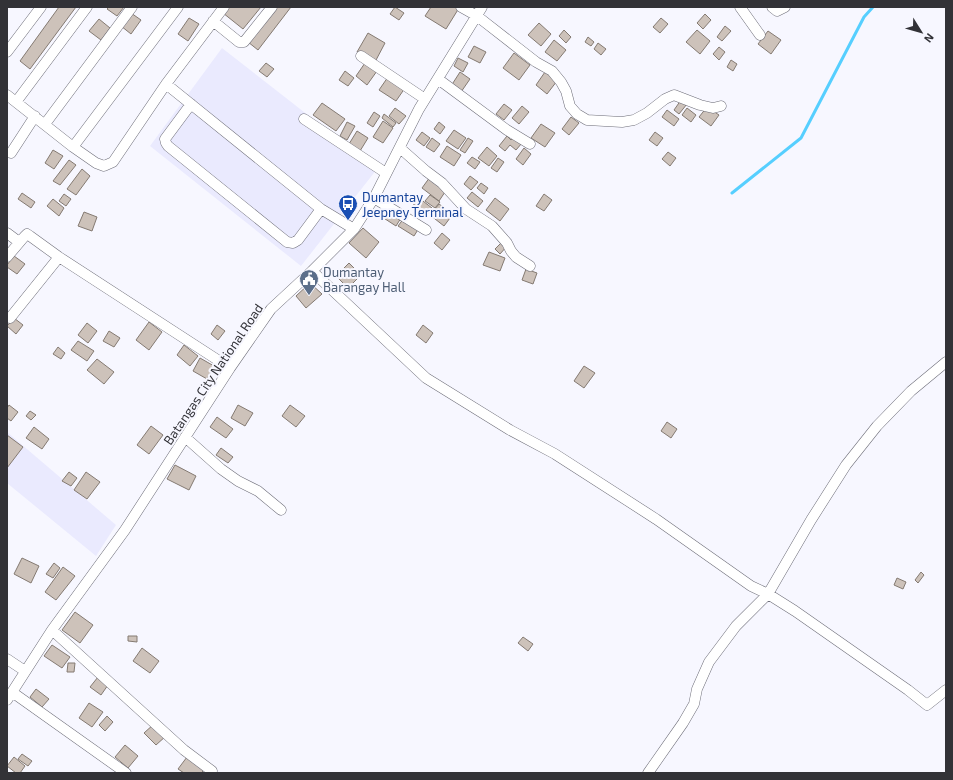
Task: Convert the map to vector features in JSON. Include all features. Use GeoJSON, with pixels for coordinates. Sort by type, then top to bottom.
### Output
{"type":"FeatureCollection","features":[{"type":"Feature","properties":{"kind":"street"},"geometry":{"type":"LineString","coordinates":[[7,52],[41,7]]}},
{"type":"Feature","properties":{"kind":"street"},"geometry":{"type":"LineString","coordinates":[[87,7],[11,100],[35,116],[73,147],[96,163],[104,166],[113,162],[166,84],[224,7]]}},
{"type":"Feature","properties":{"kind":"street"},"geometry":{"type":"LineString","coordinates":[[45,124],[132,7]]}},
{"type":"Feature","properties":{"kind":"street"},"geometry":{"type":"LineString","coordinates":[[73,147],[178,7]]}},
{"type":"Feature","properties":{"kind":"street"},"geometry":{"type":"LineString","coordinates":[[213,21],[239,42],[244,42],[272,7]]}},
{"type":"Feature","properties":{"kind":"street"},"geometry":{"type":"LineString","coordinates":[[461,7],[479,11],[536,62],[552,71],[566,91],[570,106],[576,114],[587,120],[622,122],[634,120],[647,113],[664,99],[674,96],[713,108],[721,106]]}},
{"type":"Feature","properties":{"kind":"street"},"geometry":{"type":"LineString","coordinates":[[740,7],[760,35]]}},
{"type":"Feature","properties":{"kind":"street"},"geometry":{"type":"LineString","coordinates":[[772,7],[777,11],[785,7]]}},
{"type":"Feature","properties":{"kind":"street","name":"Batangas City National Road"},"geometry":{"type":"LineString","coordinates":[[10,696],[24,671],[52,630],[125,530],[230,368],[272,308],[312,271],[354,228],[374,198],[419,109],[479,11]]}},
{"type":"Feature","properties":{"kind":"street"},"geometry":{"type":"LineString","coordinates":[[361,56],[425,99]]}},
{"type":"Feature","properties":{"kind":"street"},"geometry":{"type":"LineString","coordinates":[[438,79],[507,130],[530,144]]}},
{"type":"Feature","properties":{"kind":"street"},"geometry":{"type":"LineString","coordinates":[[166,84],[321,209],[354,228]]}},
{"type":"Feature","properties":{"kind":"street"},"geometry":{"type":"LineString","coordinates":[[191,104],[165,139],[168,146],[287,242],[293,243],[298,240],[321,209]]}},
{"type":"Feature","properties":{"kind":"street"},"geometry":{"type":"LineString","coordinates":[[11,153],[35,116]]}},
{"type":"Feature","properties":{"kind":"street"},"geometry":{"type":"LineString","coordinates":[[304,119],[386,174]]}},
{"type":"Feature","properties":{"kind":"street"},"geometry":{"type":"LineString","coordinates":[[400,148],[442,183],[466,208],[492,226],[508,243],[511,251],[516,257],[530,266]]}},
{"type":"Feature","properties":{"kind":"street"},"geometry":{"type":"LineString","coordinates":[[374,198],[426,230]]}},
{"type":"Feature","properties":{"kind":"street"},"geometry":{"type":"LineString","coordinates":[[7,233],[19,242]]}},
{"type":"Feature","properties":{"kind":"street"},"geometry":{"type":"LineString","coordinates":[[7,258],[27,234],[230,368]]}},
{"type":"Feature","properties":{"kind":"street"},"geometry":{"type":"LineString","coordinates":[[10,318],[59,256]]}},
{"type":"Feature","properties":{"kind":"street"},"geometry":{"type":"LineString","coordinates":[[312,271],[426,378],[510,430],[555,454],[656,519],[751,586],[768,594],[795,611],[927,705],[946,690]]}},
{"type":"Feature","properties":{"kind":"street"},"geometry":{"type":"LineString","coordinates":[[648,773],[683,723],[694,704],[697,689],[709,662],[736,626],[768,594],[811,520],[846,465],[877,426],[911,391],[946,362]]}},
{"type":"Feature","properties":{"kind":"street"},"geometry":{"type":"LineString","coordinates":[[185,437],[221,469],[238,481],[258,491],[281,510]]}},
{"type":"Feature","properties":{"kind":"street"},"geometry":{"type":"LineString","coordinates":[[52,630],[179,746],[212,771]]}},
{"type":"Feature","properties":{"kind":"street"},"geometry":{"type":"LineString","coordinates":[[7,658],[24,671]]}},
{"type":"Feature","properties":{"kind":"street"},"geometry":{"type":"LineString","coordinates":[[10,696],[126,773]]}},
{"type":"Feature","properties":{"kind":"shaded area"},"geometry":{"type":"Polygon","coordinates":[[[222,48],[377,169],[301,266],[150,146],[222,48]]]}},
{"type":"Feature","properties":{"kind":"shaded area"},"geometry":{"type":"Polygon","coordinates":[[[7,432],[116,525],[96,556],[7,483],[7,432]]]}},
{"type":"Feature","properties":{"kind":"building"},"geometry":{"type":"Polygon","coordinates":[[[59,7],[76,7],[30,69],[20,61],[59,7]]]}},
{"type":"Feature","properties":{"kind":"building"},"geometry":{"type":"Polygon","coordinates":[[[109,7],[124,7],[117,16],[107,9],[109,7]]]}},
{"type":"Feature","properties":{"kind":"building"},"geometry":{"type":"Polygon","coordinates":[[[227,7],[261,7],[243,29],[223,13],[227,7]]]}},
{"type":"Feature","properties":{"kind":"building"},"geometry":{"type":"Polygon","coordinates":[[[275,7],[291,7],[258,50],[248,42],[275,7]]]}},
{"type":"Feature","properties":{"kind":"building"},"geometry":{"type":"Polygon","coordinates":[[[395,7],[404,13],[399,20],[390,14],[395,7]]]}},
{"type":"Feature","properties":{"kind":"building"},"geometry":{"type":"Polygon","coordinates":[[[431,7],[459,8],[446,29],[425,16],[431,7]]]}},
{"type":"Feature","properties":{"kind":"building"},"geometry":{"type":"Polygon","coordinates":[[[131,13],[141,20],[131,34],[121,26],[131,13]]]}},
{"type":"Feature","properties":{"kind":"building"},"geometry":{"type":"Polygon","coordinates":[[[705,14],[711,20],[703,29],[697,23],[705,14]]]}},
{"type":"Feature","properties":{"kind":"building"},"geometry":{"type":"Polygon","coordinates":[[[189,18],[199,24],[188,41],[178,34],[189,18]]]}},
{"type":"Feature","properties":{"kind":"building"},"geometry":{"type":"Polygon","coordinates":[[[661,18],[668,24],[660,33],[653,27],[661,18]]]}},
{"type":"Feature","properties":{"kind":"building"},"geometry":{"type":"Polygon","coordinates":[[[99,19],[110,28],[101,40],[89,31],[99,19]]]}},
{"type":"Feature","properties":{"kind":"building"},"geometry":{"type":"Polygon","coordinates":[[[539,23],[551,34],[541,46],[528,35],[539,23]]]}},
{"type":"Feature","properties":{"kind":"building"},"geometry":{"type":"Polygon","coordinates":[[[725,26],[731,31],[722,41],[717,37],[725,26]]]}},
{"type":"Feature","properties":{"kind":"building"},"geometry":{"type":"Polygon","coordinates":[[[564,30],[571,37],[566,43],[559,36],[564,30]]]}},
{"type":"Feature","properties":{"kind":"building"},"geometry":{"type":"Polygon","coordinates":[[[697,30],[710,41],[700,54],[686,42],[697,30]]]}},
{"type":"Feature","properties":{"kind":"building"},"geometry":{"type":"Polygon","coordinates":[[[768,31],[781,40],[771,54],[758,44],[768,31]]]}},
{"type":"Feature","properties":{"kind":"building"},"geometry":{"type":"Polygon","coordinates":[[[368,33],[385,43],[375,62],[357,52],[368,33]]]}},
{"type":"Feature","properties":{"kind":"building"},"geometry":{"type":"Polygon","coordinates":[[[588,37],[594,42],[591,46],[585,42],[588,37]]]}},
{"type":"Feature","properties":{"kind":"building"},"geometry":{"type":"Polygon","coordinates":[[[554,40],[566,50],[557,61],[545,52],[554,40]]]}},
{"type":"Feature","properties":{"kind":"building"},"geometry":{"type":"Polygon","coordinates":[[[598,43],[606,49],[601,55],[594,49],[598,43]]]}},
{"type":"Feature","properties":{"kind":"building"},"geometry":{"type":"Polygon","coordinates":[[[474,46],[486,52],[480,63],[468,57],[474,46]]]}},
{"type":"Feature","properties":{"kind":"building"},"geometry":{"type":"Polygon","coordinates":[[[719,47],[725,52],[719,60],[713,54],[719,47]]]}},
{"type":"Feature","properties":{"kind":"building"},"geometry":{"type":"Polygon","coordinates":[[[514,53],[530,65],[519,80],[503,68],[514,53]]]}},
{"type":"Feature","properties":{"kind":"building"},"geometry":{"type":"Polygon","coordinates":[[[458,58],[468,63],[463,72],[454,66],[458,58]]]}},
{"type":"Feature","properties":{"kind":"building"},"geometry":{"type":"Polygon","coordinates":[[[731,60],[737,64],[733,71],[727,67],[731,60]]]}},
{"type":"Feature","properties":{"kind":"building"},"geometry":{"type":"Polygon","coordinates":[[[266,63],[274,69],[267,77],[259,71],[266,63]]]}},
{"type":"Feature","properties":{"kind":"building"},"geometry":{"type":"Polygon","coordinates":[[[365,63],[377,71],[367,85],[356,76],[365,63]]]}},
{"type":"Feature","properties":{"kind":"building"},"geometry":{"type":"Polygon","coordinates":[[[345,71],[354,78],[348,86],[339,80],[345,71]]]}},
{"type":"Feature","properties":{"kind":"building"},"geometry":{"type":"Polygon","coordinates":[[[460,72],[470,79],[461,92],[451,86],[460,72]]]}},
{"type":"Feature","properties":{"kind":"building"},"geometry":{"type":"Polygon","coordinates":[[[545,72],[557,81],[547,94],[536,85],[545,72]]]}},
{"type":"Feature","properties":{"kind":"building"},"geometry":{"type":"Polygon","coordinates":[[[388,77],[405,88],[396,101],[379,90],[388,77]]]}},
{"type":"Feature","properties":{"kind":"building"},"geometry":{"type":"Polygon","coordinates":[[[681,100],[687,104],[679,114],[674,110],[681,100]]]}},
{"type":"Feature","properties":{"kind":"building"},"geometry":{"type":"Polygon","coordinates":[[[322,103],[345,119],[336,131],[313,115],[322,103]]]}},
{"type":"Feature","properties":{"kind":"building"},"geometry":{"type":"Polygon","coordinates":[[[504,104],[512,110],[504,120],[496,114],[504,104]]]}},
{"type":"Feature","properties":{"kind":"building"},"geometry":{"type":"Polygon","coordinates":[[[522,106],[529,112],[519,124],[512,118],[522,106]]]}},
{"type":"Feature","properties":{"kind":"building"},"geometry":{"type":"Polygon","coordinates":[[[707,107],[719,115],[711,126],[699,117],[707,107]]]}},
{"type":"Feature","properties":{"kind":"building"},"geometry":{"type":"Polygon","coordinates":[[[395,108],[406,116],[399,124],[389,116],[395,108]]]}},
{"type":"Feature","properties":{"kind":"building"},"geometry":{"type":"Polygon","coordinates":[[[687,108],[696,115],[691,122],[682,115],[687,108]]]}},
{"type":"Feature","properties":{"kind":"building"},"geometry":{"type":"Polygon","coordinates":[[[667,110],[679,119],[674,126],[662,117],[667,110]]]}},
{"type":"Feature","properties":{"kind":"building"},"geometry":{"type":"Polygon","coordinates":[[[374,112],[380,116],[373,127],[367,123],[374,112]]]}},
{"type":"Feature","properties":{"kind":"building"},"geometry":{"type":"Polygon","coordinates":[[[384,114],[396,123],[393,127],[382,118],[384,114]]]}},
{"type":"Feature","properties":{"kind":"building"},"geometry":{"type":"Polygon","coordinates":[[[571,117],[579,123],[569,135],[562,129],[571,117]]]}},
{"type":"Feature","properties":{"kind":"building"},"geometry":{"type":"Polygon","coordinates":[[[383,121],[393,128],[383,143],[373,137],[383,121]]]}},
{"type":"Feature","properties":{"kind":"building"},"geometry":{"type":"Polygon","coordinates":[[[347,122],[355,126],[347,140],[340,136],[347,122]]]}},
{"type":"Feature","properties":{"kind":"building"},"geometry":{"type":"Polygon","coordinates":[[[439,122],[445,127],[440,134],[434,129],[439,122]]]}},
{"type":"Feature","properties":{"kind":"building"},"geometry":{"type":"Polygon","coordinates":[[[541,124],[555,133],[545,147],[531,138],[541,124]]]}},
{"type":"Feature","properties":{"kind":"building"},"geometry":{"type":"Polygon","coordinates":[[[454,130],[466,138],[458,149],[446,141],[454,130]]]}},
{"type":"Feature","properties":{"kind":"building"},"geometry":{"type":"Polygon","coordinates":[[[357,131],[368,138],[360,151],[349,144],[357,131]]]}},
{"type":"Feature","properties":{"kind":"building"},"geometry":{"type":"Polygon","coordinates":[[[422,132],[430,138],[424,146],[416,140],[422,132]]]}},
{"type":"Feature","properties":{"kind":"building"},"geometry":{"type":"Polygon","coordinates":[[[655,132],[663,138],[657,146],[649,140],[655,132]]]}},
{"type":"Feature","properties":{"kind":"building"},"geometry":{"type":"Polygon","coordinates":[[[507,136],[511,140],[514,136],[522,143],[516,150],[510,145],[505,151],[499,146],[507,136]]]}},
{"type":"Feature","properties":{"kind":"building"},"geometry":{"type":"Polygon","coordinates":[[[432,138],[440,144],[434,152],[426,147],[432,138]]]}},
{"type":"Feature","properties":{"kind":"building"},"geometry":{"type":"Polygon","coordinates":[[[468,138],[473,141],[465,153],[460,150],[468,138]]]}},
{"type":"Feature","properties":{"kind":"building"},"geometry":{"type":"Polygon","coordinates":[[[447,146],[461,155],[454,166],[440,157],[447,146]]]}},
{"type":"Feature","properties":{"kind":"building"},"geometry":{"type":"Polygon","coordinates":[[[487,147],[497,156],[489,166],[478,158],[487,147]]]}},
{"type":"Feature","properties":{"kind":"building"},"geometry":{"type":"Polygon","coordinates":[[[524,148],[531,154],[523,165],[516,159],[524,148]]]}},
{"type":"Feature","properties":{"kind":"building"},"geometry":{"type":"Polygon","coordinates":[[[53,150],[63,156],[54,169],[45,163],[53,150]]]}},
{"type":"Feature","properties":{"kind":"building"},"geometry":{"type":"Polygon","coordinates":[[[668,152],[676,158],[670,166],[662,159],[668,152]]]}},
{"type":"Feature","properties":{"kind":"building"},"geometry":{"type":"Polygon","coordinates":[[[472,157],[480,162],[475,169],[467,163],[472,157]]]}},
{"type":"Feature","properties":{"kind":"building"},"geometry":{"type":"Polygon","coordinates":[[[498,158],[504,162],[497,172],[491,168],[498,158]]]}},
{"type":"Feature","properties":{"kind":"building"},"geometry":{"type":"Polygon","coordinates":[[[69,160],[76,165],[60,185],[53,181],[69,160]]]}},
{"type":"Feature","properties":{"kind":"building"},"geometry":{"type":"Polygon","coordinates":[[[82,169],[90,176],[76,195],[67,189],[82,169]]]}},
{"type":"Feature","properties":{"kind":"building"},"geometry":{"type":"Polygon","coordinates":[[[470,176],[478,182],[471,190],[464,184],[470,176]]]}},
{"type":"Feature","properties":{"kind":"building"},"geometry":{"type":"Polygon","coordinates":[[[430,177],[447,189],[439,201],[422,188],[430,177]]]}},
{"type":"Feature","properties":{"kind":"building"},"geometry":{"type":"Polygon","coordinates":[[[481,183],[488,188],[484,194],[477,188],[481,183]]]}},
{"type":"Feature","properties":{"kind":"building"},"geometry":{"type":"Polygon","coordinates":[[[472,192],[483,201],[478,207],[467,198],[472,192]]]}},
{"type":"Feature","properties":{"kind":"building"},"geometry":{"type":"Polygon","coordinates":[[[22,193],[35,202],[31,208],[18,199],[22,193]]]}},
{"type":"Feature","properties":{"kind":"building"},"geometry":{"type":"Polygon","coordinates":[[[64,194],[71,199],[66,206],[59,201],[64,194]]]}},
{"type":"Feature","properties":{"kind":"building"},"geometry":{"type":"Polygon","coordinates":[[[544,194],[552,200],[544,211],[536,206],[544,194]]]}},
{"type":"Feature","properties":{"kind":"building"},"geometry":{"type":"Polygon","coordinates":[[[430,195],[440,202],[435,208],[425,201],[430,195]]]}},
{"type":"Feature","properties":{"kind":"building"},"geometry":{"type":"Polygon","coordinates":[[[419,198],[432,208],[425,217],[412,207],[419,198]]]}},
{"type":"Feature","properties":{"kind":"building"},"geometry":{"type":"Polygon","coordinates":[[[495,198],[509,209],[500,221],[486,210],[495,198]]]}},
{"type":"Feature","properties":{"kind":"building"},"geometry":{"type":"Polygon","coordinates":[[[53,199],[64,208],[59,216],[47,206],[53,199]]]}},
{"type":"Feature","properties":{"kind":"building"},"geometry":{"type":"Polygon","coordinates":[[[439,204],[453,214],[444,226],[430,215],[439,204]]]}},
{"type":"Feature","properties":{"kind":"building"},"geometry":{"type":"Polygon","coordinates":[[[385,207],[401,218],[396,226],[379,215],[385,207]]]}},
{"type":"Feature","properties":{"kind":"building"},"geometry":{"type":"Polygon","coordinates":[[[84,212],[97,217],[92,231],[78,226],[84,212]]]}},
{"type":"Feature","properties":{"kind":"building"},"geometry":{"type":"Polygon","coordinates":[[[404,218],[419,228],[414,236],[398,226],[404,218]]]}},
{"type":"Feature","properties":{"kind":"building"},"geometry":{"type":"Polygon","coordinates":[[[363,228],[379,242],[366,258],[349,243],[363,228]]]}},
{"type":"Feature","properties":{"kind":"building"},"geometry":{"type":"Polygon","coordinates":[[[442,233],[450,240],[442,250],[434,243],[442,233]]]}},
{"type":"Feature","properties":{"kind":"building"},"geometry":{"type":"Polygon","coordinates":[[[502,242],[507,246],[500,254],[495,249],[502,242]]]}},
{"type":"Feature","properties":{"kind":"building"},"geometry":{"type":"Polygon","coordinates":[[[489,252],[505,258],[500,271],[483,265],[489,252]]]}},
{"type":"Feature","properties":{"kind":"building"},"geometry":{"type":"Polygon","coordinates":[[[14,256],[25,264],[17,274],[7,267],[14,256]]]}},
{"type":"Feature","properties":{"kind":"building"},"geometry":{"type":"Polygon","coordinates":[[[349,263],[361,275],[348,288],[336,276],[349,263]]]}},
{"type":"Feature","properties":{"kind":"building"},"geometry":{"type":"Polygon","coordinates":[[[526,269],[537,273],[533,284],[522,280],[526,269]]]}},
{"type":"Feature","properties":{"kind":"building"},"geometry":{"type":"Polygon","coordinates":[[[310,283],[322,294],[306,308],[296,296],[310,283]]]}},
{"type":"Feature","properties":{"kind":"building"},"geometry":{"type":"Polygon","coordinates":[[[14,318],[23,325],[16,334],[7,326],[14,318]]]}},
{"type":"Feature","properties":{"kind":"building"},"geometry":{"type":"Polygon","coordinates":[[[149,322],[162,332],[149,350],[136,340],[149,322]]]}},
{"type":"Feature","properties":{"kind":"building"},"geometry":{"type":"Polygon","coordinates":[[[87,323],[97,331],[88,343],[78,335],[87,323]]]}},
{"type":"Feature","properties":{"kind":"building"},"geometry":{"type":"Polygon","coordinates":[[[217,325],[225,331],[218,340],[211,334],[217,325]]]}},
{"type":"Feature","properties":{"kind":"building"},"geometry":{"type":"Polygon","coordinates":[[[423,325],[433,333],[426,343],[416,335],[423,325]]]}},
{"type":"Feature","properties":{"kind":"building"},"geometry":{"type":"Polygon","coordinates":[[[109,331],[120,338],[114,347],[103,341],[109,331]]]}},
{"type":"Feature","properties":{"kind":"building"},"geometry":{"type":"Polygon","coordinates":[[[78,341],[94,351],[87,361],[71,350],[78,341]]]}},
{"type":"Feature","properties":{"kind":"building"},"geometry":{"type":"Polygon","coordinates":[[[184,345],[198,356],[190,366],[177,355],[184,345]]]}},
{"type":"Feature","properties":{"kind":"building"},"geometry":{"type":"Polygon","coordinates":[[[58,347],[65,353],[61,359],[53,354],[58,347]]]}},
{"type":"Feature","properties":{"kind":"building"},"geometry":{"type":"Polygon","coordinates":[[[200,358],[214,366],[207,379],[193,371],[200,358]]]}},
{"type":"Feature","properties":{"kind":"building"},"geometry":{"type":"Polygon","coordinates":[[[97,359],[114,372],[104,384],[87,370],[97,359]]]}},
{"type":"Feature","properties":{"kind":"building"},"geometry":{"type":"Polygon","coordinates":[[[584,366],[595,373],[584,388],[574,381],[584,366]]]}},
{"type":"Feature","properties":{"kind":"building"},"geometry":{"type":"Polygon","coordinates":[[[9,405],[18,412],[11,421],[7,418],[7,408],[9,405]]]}},
{"type":"Feature","properties":{"kind":"building"},"geometry":{"type":"Polygon","coordinates":[[[238,405],[253,413],[245,426],[231,418],[238,405]]]}},
{"type":"Feature","properties":{"kind":"building"},"geometry":{"type":"Polygon","coordinates":[[[290,405],[305,416],[296,427],[282,416],[290,405]]]}},
{"type":"Feature","properties":{"kind":"building"},"geometry":{"type":"Polygon","coordinates":[[[30,411],[36,415],[31,420],[26,416],[30,411]]]}},
{"type":"Feature","properties":{"kind":"building"},"geometry":{"type":"Polygon","coordinates":[[[217,417],[233,429],[226,438],[210,427],[217,417]]]}},
{"type":"Feature","properties":{"kind":"building"},"geometry":{"type":"Polygon","coordinates":[[[667,422],[677,429],[671,438],[661,431],[667,422]]]}},
{"type":"Feature","properties":{"kind":"building"},"geometry":{"type":"Polygon","coordinates":[[[151,426],[163,435],[149,454],[137,445],[151,426]]]}},
{"type":"Feature","properties":{"kind":"building"},"geometry":{"type":"Polygon","coordinates":[[[34,427],[49,439],[42,449],[26,438],[34,427]]]}},
{"type":"Feature","properties":{"kind":"building"},"geometry":{"type":"Polygon","coordinates":[[[7,435],[23,447],[7,468],[7,435]]]}},
{"type":"Feature","properties":{"kind":"building"},"geometry":{"type":"Polygon","coordinates":[[[221,448],[233,457],[228,463],[216,455],[221,448]]]}},
{"type":"Feature","properties":{"kind":"building"},"geometry":{"type":"Polygon","coordinates":[[[175,465],[196,476],[189,490],[167,479],[175,465]]]}},
{"type":"Feature","properties":{"kind":"building"},"geometry":{"type":"Polygon","coordinates":[[[69,472],[77,478],[71,486],[62,481],[69,472]]]}},
{"type":"Feature","properties":{"kind":"building"},"geometry":{"type":"Polygon","coordinates":[[[86,472],[100,482],[87,499],[74,490],[86,472]]]}},
{"type":"Feature","properties":{"kind":"building"},"geometry":{"type":"Polygon","coordinates":[[[22,558],[39,566],[31,583],[14,574],[22,558]]]}},
{"type":"Feature","properties":{"kind":"building"},"geometry":{"type":"Polygon","coordinates":[[[54,563],[60,568],[53,578],[46,574],[54,563]]]}},
{"type":"Feature","properties":{"kind":"building"},"geometry":{"type":"Polygon","coordinates":[[[63,567],[75,576],[56,600],[45,592],[63,567]]]}},
{"type":"Feature","properties":{"kind":"building"},"geometry":{"type":"Polygon","coordinates":[[[921,572],[924,575],[918,583],[915,580],[921,572]]]}},
{"type":"Feature","properties":{"kind":"building"},"geometry":{"type":"Polygon","coordinates":[[[897,578],[906,582],[903,589],[894,585],[897,578]]]}},
{"type":"Feature","properties":{"kind":"building"},"geometry":{"type":"Polygon","coordinates":[[[75,612],[93,625],[80,643],[62,630],[75,612]]]}},
{"type":"Feature","properties":{"kind":"building"},"geometry":{"type":"Polygon","coordinates":[[[128,636],[137,636],[137,642],[128,641],[128,636]]]}},
{"type":"Feature","properties":{"kind":"building"},"geometry":{"type":"Polygon","coordinates":[[[523,637],[533,644],[528,651],[518,643],[523,637]]]}},
{"type":"Feature","properties":{"kind":"building"},"geometry":{"type":"Polygon","coordinates":[[[52,645],[70,657],[62,668],[44,656],[52,645]]]}},
{"type":"Feature","properties":{"kind":"building"},"geometry":{"type":"Polygon","coordinates":[[[142,648],[159,661],[150,673],[133,661],[142,648]]]}},
{"type":"Feature","properties":{"kind":"building"},"geometry":{"type":"Polygon","coordinates":[[[68,663],[75,663],[74,672],[67,672],[68,663]]]}},
{"type":"Feature","properties":{"kind":"building"},"geometry":{"type":"Polygon","coordinates":[[[98,677],[108,685],[101,695],[90,687],[98,677]]]}},
{"type":"Feature","properties":{"kind":"building"},"geometry":{"type":"Polygon","coordinates":[[[36,689],[49,699],[42,707],[30,697],[36,689]]]}},
{"type":"Feature","properties":{"kind":"building"},"geometry":{"type":"Polygon","coordinates":[[[89,703],[103,712],[92,727],[79,718],[89,703]]]}},
{"type":"Feature","properties":{"kind":"building"},"geometry":{"type":"Polygon","coordinates":[[[107,716],[113,722],[105,731],[99,725],[107,716]]]}},
{"type":"Feature","properties":{"kind":"building"},"geometry":{"type":"Polygon","coordinates":[[[154,724],[166,736],[156,745],[144,733],[154,724]]]}},
{"type":"Feature","properties":{"kind":"building"},"geometry":{"type":"Polygon","coordinates":[[[125,745],[138,756],[128,768],[115,757],[125,745]]]}},
{"type":"Feature","properties":{"kind":"building"},"geometry":{"type":"Polygon","coordinates":[[[22,754],[32,761],[28,766],[18,759],[22,754]]]}},
{"type":"Feature","properties":{"kind":"building"},"geometry":{"type":"Polygon","coordinates":[[[14,757],[25,766],[20,773],[16,773],[7,766],[14,757]]]}},
{"type":"Feature","properties":{"kind":"building"},"geometry":{"type":"Polygon","coordinates":[[[187,757],[204,770],[201,773],[184,773],[178,769],[187,757]]]}},
{"type":"Feature","properties":{"kind":"waterway"},"geometry":{"type":"LineString","coordinates":[[732,193],[801,138],[864,17],[873,7]]}},
{"type":"Feature","properties":{"kind":"place","name":"Dumantay Jeepney Terminal"},"geometry":{"type":"Point","coordinates":[348,221]}},
{"type":"Feature","properties":{"kind":"place","name":"Dumantay Barangay Hall"},"geometry":{"type":"Point","coordinates":[309,296]}}]}
